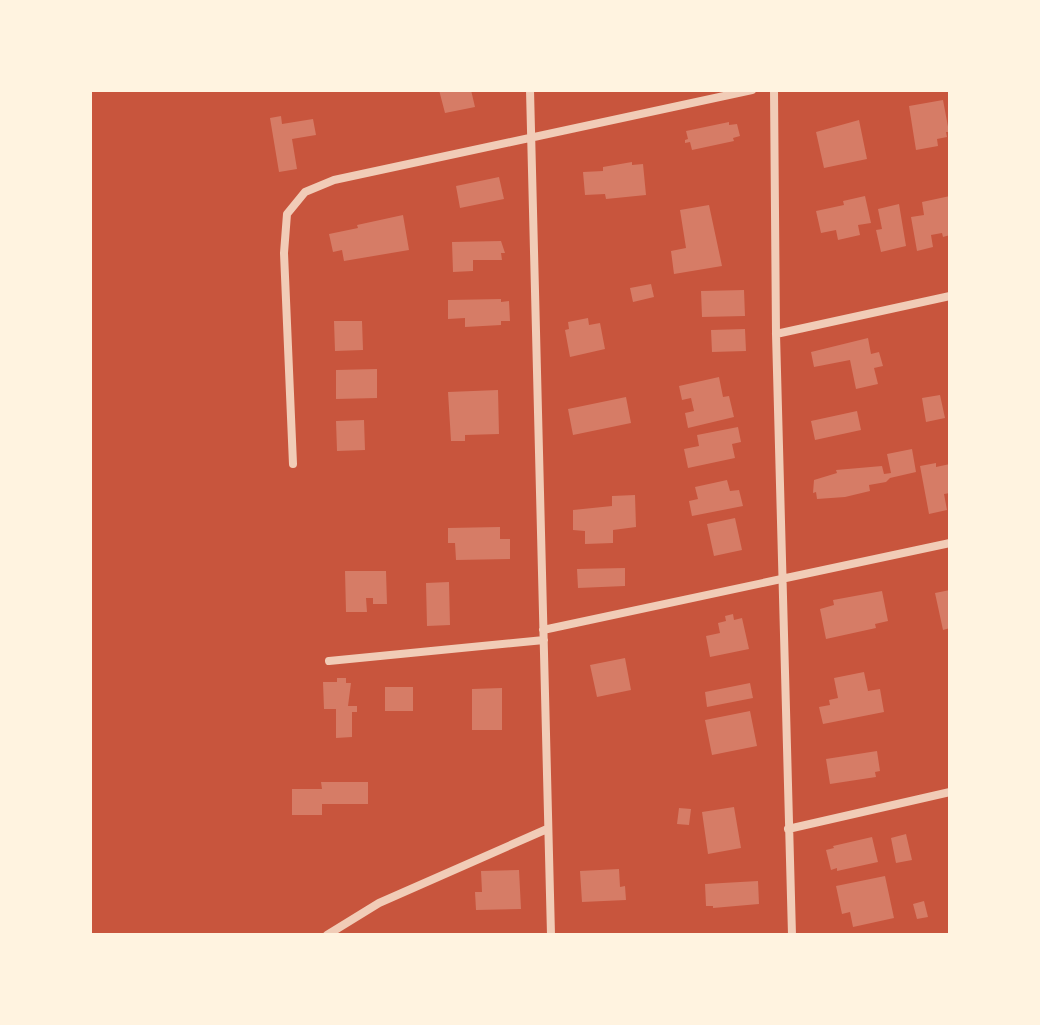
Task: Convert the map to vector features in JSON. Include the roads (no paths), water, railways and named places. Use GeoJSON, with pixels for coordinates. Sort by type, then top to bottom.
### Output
{"type":"FeatureCollection","features":[{"type":"Feature","properties":{"kind":"street"},"geometry":{"type":"LineString","coordinates":[[530,90],[551,935]]}},
{"type":"Feature","properties":{"kind":"street"},"geometry":{"type":"LineString","coordinates":[[293,464],[284,253],[287,214],[305,192],[334,180],[752,90]]}},
{"type":"Feature","properties":{"kind":"street"},"geometry":{"type":"LineString","coordinates":[[774,90],[776,334],[792,935]]}},
{"type":"Feature","properties":{"kind":"street"},"geometry":{"type":"LineString","coordinates":[[776,334],[950,296]]}},
{"type":"Feature","properties":{"kind":"street"},"geometry":{"type":"LineString","coordinates":[[329,661],[544,635],[950,543]]}},
{"type":"Feature","properties":{"kind":"street"},"geometry":{"type":"LineString","coordinates":[[788,829],[950,792]]}},
{"type":"Feature","properties":{"kind":"street"},"geometry":{"type":"LineString","coordinates":[[327,935],[379,903],[547,829]]}}]}
